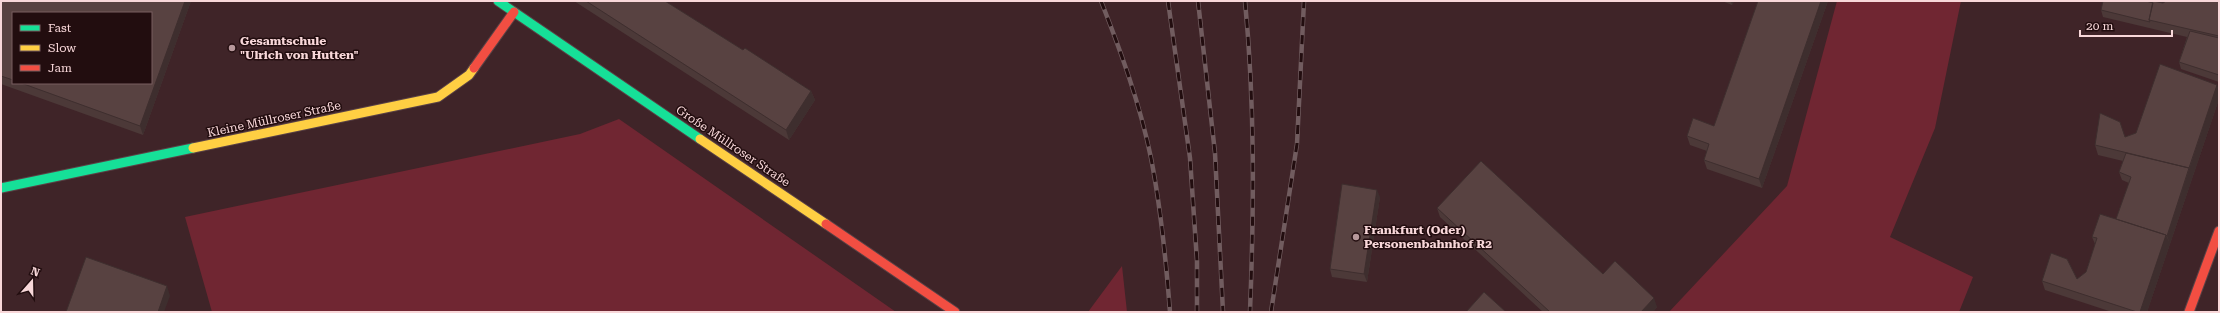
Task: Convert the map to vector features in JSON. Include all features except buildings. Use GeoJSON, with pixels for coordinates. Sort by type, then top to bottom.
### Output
{"type":"FeatureCollection","features":[{"type":"Feature","properties":{"kind":"street","name":"Große Müllroser Straße"},"geometry":{"type":"LineString","coordinates":[[498,1],[955,312]]}},
{"type":"Feature","properties":{"kind":"street","name":"Kleine Müllroser Straße"},"geometry":{"type":"LineString","coordinates":[[1,188],[438,97],[470,75],[514,12]]}},
{"type":"Feature","properties":{"kind":"street"},"geometry":{"type":"LineString","coordinates":[[2189,312],[2219,231]]}},
{"type":"Feature","properties":{"kind":"shaded area"},"geometry":{"type":"Polygon","coordinates":[[[1837,1],[1961,1],[1935,128],[1890,237],[1973,277],[1959,312],[1669,312],[1787,186],[1837,1]]]}},
{"type":"Feature","properties":{"kind":"shaded area"},"geometry":{"type":"Polygon","coordinates":[[[619,119],[896,312],[212,312],[185,217],[580,134],[619,119]]]}},
{"type":"Feature","properties":{"kind":"shaded area"},"geometry":{"type":"Polygon","coordinates":[[[1122,266],[1127,312],[1088,312],[1122,266]]]}},
{"type":"Feature","properties":{"kind":"railway"},"geometry":{"type":"LineString","coordinates":[[1101,1],[1116,39],[1147,138],[1158,196],[1170,312]]}},
{"type":"Feature","properties":{"kind":"railway"},"geometry":{"type":"LineString","coordinates":[[1168,1],[1190,158],[1197,261],[1197,312]]}},
{"type":"Feature","properties":{"kind":"railway"},"geometry":{"type":"LineString","coordinates":[[1198,1],[1215,153],[1223,312]]}},
{"type":"Feature","properties":{"kind":"railway"},"geometry":{"type":"LineString","coordinates":[[1245,1],[1251,79],[1253,156],[1250,312]]}},
{"type":"Feature","properties":{"kind":"railway"},"geometry":{"type":"LineString","coordinates":[[1271,312],[1297,144],[1304,1]]}},
{"type":"Feature","properties":{"kind":"traffic: fast"},"geometry":{"type":"LineString","coordinates":[[498,1],[700,139]]}},
{"type":"Feature","properties":{"kind":"traffic: fast"},"geometry":{"type":"LineString","coordinates":[[1,188],[193,148]]}},
{"type":"Feature","properties":{"kind":"traffic: slow"},"geometry":{"type":"LineString","coordinates":[[193,148],[438,97],[469,75],[474,68]]}},
{"type":"Feature","properties":{"kind":"traffic: slow"},"geometry":{"type":"LineString","coordinates":[[700,139],[826,224]]}},
{"type":"Feature","properties":{"kind":"traffic: jam"},"geometry":{"type":"LineString","coordinates":[[474,68],[514,12]]}},
{"type":"Feature","properties":{"kind":"traffic: jam"},"geometry":{"type":"LineString","coordinates":[[826,224],[955,312]]}},
{"type":"Feature","properties":{"kind":"traffic: jam"},"geometry":{"type":"LineString","coordinates":[[2189,312],[2219,231]]}},
{"type":"Feature","properties":{"kind":"place","name":"Gesamtschule \"Ulrich von Hutten\""},"geometry":{"type":"Point","coordinates":[232,48]}},
{"type":"Feature","properties":{"kind":"place","name":"Frankfurt (Oder) Personenbahnhof R2"},"geometry":{"type":"Point","coordinates":[1356,237]}}]}
